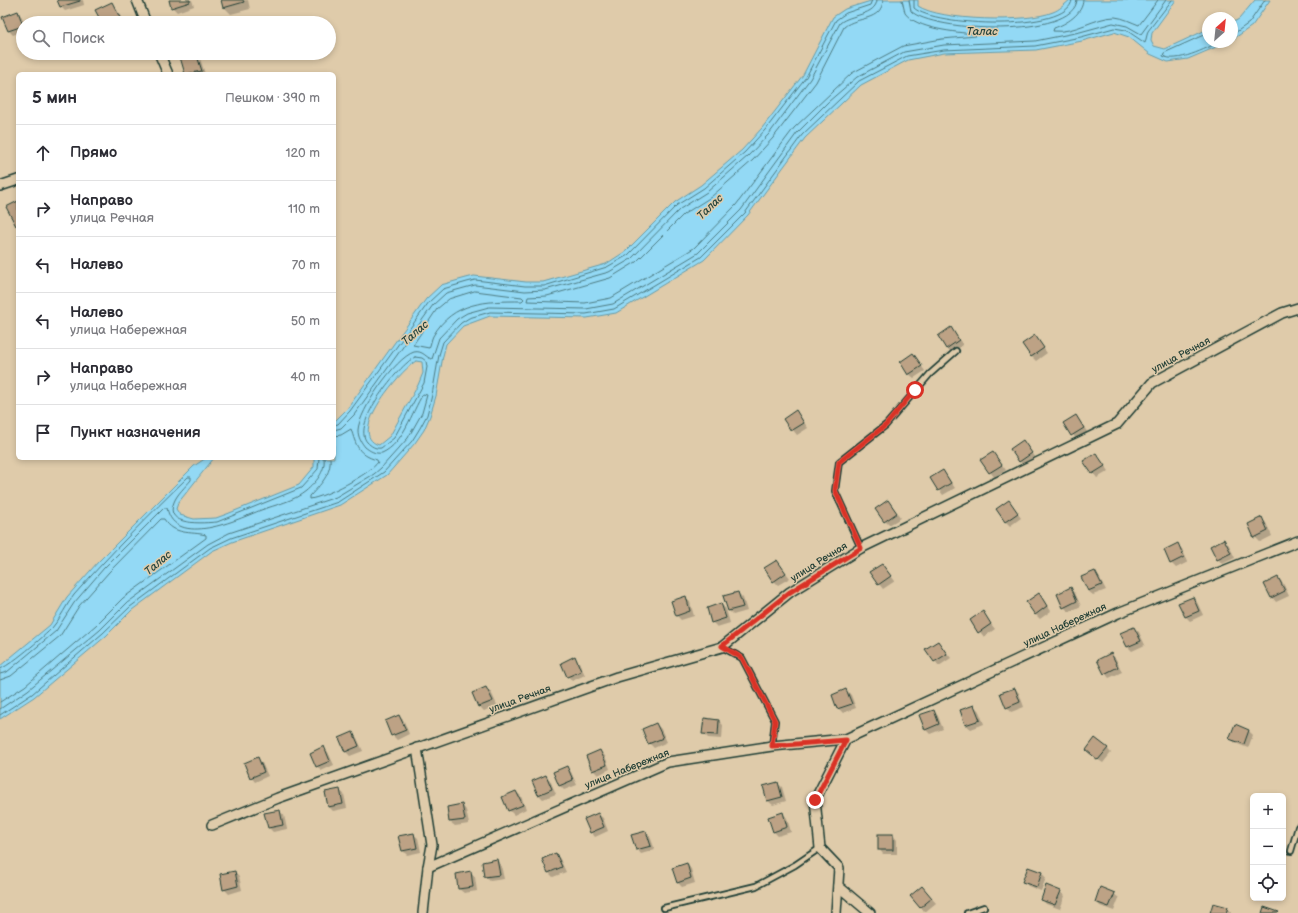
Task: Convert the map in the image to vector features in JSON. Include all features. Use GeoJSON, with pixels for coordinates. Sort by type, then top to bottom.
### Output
{"type":"FeatureCollection","features":[{"type":"Feature","properties":{"kind":"street"},"geometry":{"type":"LineString","coordinates":[[137,0],[143,16]]}},
{"type":"Feature","properties":{"kind":"street"},"geometry":{"type":"LineString","coordinates":[[162,60],[167,72]]}},
{"type":"Feature","properties":{"kind":"street"},"geometry":{"type":"LineString","coordinates":[[0,186],[16,181]]}},
{"type":"Feature","properties":{"kind":"street","name":"улица Речная"},"geometry":{"type":"LineString","coordinates":[[212,825],[278,798],[617,677],[722,646],[790,592],[861,548],[1117,424],[1152,382],[1282,313],[1298,308]]}},
{"type":"Feature","properties":{"kind":"street","name":"улица Набережная"},"geometry":{"type":"LineString","coordinates":[[428,867],[668,762],[772,746],[846,740],[1118,613],[1298,541]]}},
{"type":"Feature","properties":{"kind":"street"},"geometry":{"type":"LineString","coordinates":[[836,913],[839,868],[820,848],[815,800],[846,740]]}},
{"type":"Feature","properties":{"kind":"street"},"geometry":{"type":"LineString","coordinates":[[417,748],[432,845],[422,913]]}},
{"type":"Feature","properties":{"kind":"street"},"geometry":{"type":"LineString","coordinates":[[838,886],[870,913]]}},
{"type":"Feature","properties":{"kind":"lane"},"geometry":{"type":"LineString","coordinates":[[861,548],[835,490],[839,462],[886,425],[930,374],[956,352]]}},
{"type":"Feature","properties":{"kind":"lane"},"geometry":{"type":"LineString","coordinates":[[722,646],[742,658],[775,721],[772,746]]}},
{"type":"Feature","properties":{"kind":"lane"},"geometry":{"type":"LineString","coordinates":[[1291,851],[1298,827]]}},
{"type":"Feature","properties":{"kind":"lane"},"geometry":{"type":"LineString","coordinates":[[664,908],[756,886],[795,865],[820,848]]}},
{"type":"Feature","properties":{"kind":"lane"},"geometry":{"type":"LineString","coordinates":[[967,913],[984,907]]}},
{"type":"Feature","properties":{"kind":"water","name":"Талас"},"geometry":{"type":"Polygon","coordinates":[[[874,0],[918,0],[918,6],[929,11],[945,15],[984,19],[1005,19],[1041,16],[1055,11],[1070,0],[1176,0],[1152,33],[1151,40],[1154,46],[1165,49],[1202,32],[1202,48],[1214,48],[1188,59],[1168,62],[1150,54],[1129,37],[1114,32],[1082,41],[1036,50],[944,53],[908,60],[861,85],[805,138],[748,215],[704,260],[616,313],[587,318],[490,316],[463,326],[446,344],[436,396],[424,430],[415,443],[387,475],[340,505],[232,542],[212,551],[132,610],[106,636],[34,697],[0,719],[0,666],[50,625],[67,597],[98,562],[194,466],[203,460],[212,460],[178,503],[176,509],[180,515],[194,519],[216,518],[299,485],[314,467],[314,460],[336,460],[336,420],[347,409],[426,299],[441,285],[474,276],[526,282],[543,282],[606,264],[626,251],[675,202],[701,185],[742,150],[762,128],[803,75],[833,17],[845,9],[874,0]],[[416,361],[399,377],[379,403],[372,416],[368,429],[370,439],[379,445],[390,436],[423,373],[422,362],[416,361]]]}},
{"type":"Feature","properties":{"kind":"water"},"geometry":{"type":"Polygon","coordinates":[[[1255,0],[1270,0],[1252,26],[1238,36],[1239,19],[1255,0]]]}},
{"type":"Feature","properties":{"kind":"building"},"geometry":{"type":"Polygon","coordinates":[[[57,0],[80,0],[80,1],[60,7],[57,0]]]}},
{"type":"Feature","properties":{"kind":"building"},"geometry":{"type":"Polygon","coordinates":[[[169,0],[190,0],[190,2],[171,8],[169,0]]]}},
{"type":"Feature","properties":{"kind":"building"},"geometry":{"type":"Polygon","coordinates":[[[221,0],[243,0],[244,2],[223,8],[221,0]]]}},
{"type":"Feature","properties":{"kind":"building"},"geometry":{"type":"Polygon","coordinates":[[[112,2],[119,16],[98,16],[95,10],[112,2]]]}},
{"type":"Feature","properties":{"kind":"building"},"geometry":{"type":"Polygon","coordinates":[[[18,11],[20,16],[16,16],[16,28],[8,31],[2,17],[18,11]]]}},
{"type":"Feature","properties":{"kind":"building"},"geometry":{"type":"Polygon","coordinates":[[[181,60],[198,60],[202,71],[184,72],[181,60]]]}},
{"type":"Feature","properties":{"kind":"building"},"geometry":{"type":"Polygon","coordinates":[[[16,202],[16,226],[6,207],[16,202]]]}},
{"type":"Feature","properties":{"kind":"building"},"geometry":{"type":"Polygon","coordinates":[[[951,327],[959,340],[946,349],[938,336],[951,327]]]}},
{"type":"Feature","properties":{"kind":"building"},"geometry":{"type":"Polygon","coordinates":[[[1035,335],[1044,348],[1031,357],[1022,344],[1035,335]]]}},
{"type":"Feature","properties":{"kind":"building"},"geometry":{"type":"Polygon","coordinates":[[[913,353],[922,366],[908,375],[900,362],[913,353]]]}},
{"type":"Feature","properties":{"kind":"building"},"geometry":{"type":"Polygon","coordinates":[[[796,410],[804,423],[791,431],[783,419],[796,410]]]}},
{"type":"Feature","properties":{"kind":"building"},"geometry":{"type":"Polygon","coordinates":[[[1076,415],[1084,428],[1071,436],[1063,423],[1076,415]]]}},
{"type":"Feature","properties":{"kind":"building"},"geometry":{"type":"Polygon","coordinates":[[[1023,440],[1032,453],[1019,462],[1010,449],[1023,440]]]}},
{"type":"Feature","properties":{"kind":"building"},"geometry":{"type":"Polygon","coordinates":[[[993,452],[1002,465],[989,473],[980,460],[993,452]]]}},
{"type":"Feature","properties":{"kind":"building"},"geometry":{"type":"Polygon","coordinates":[[[1096,453],[1105,466],[1092,474],[1083,461],[1096,453]]]}},
{"type":"Feature","properties":{"kind":"building"},"geometry":{"type":"Polygon","coordinates":[[[943,470],[951,483],[938,491],[930,478],[943,470]]]}},
{"type":"Feature","properties":{"kind":"building"},"geometry":{"type":"Polygon","coordinates":[[[888,500],[897,513],[884,522],[875,509],[888,500]]]}},
{"type":"Feature","properties":{"kind":"building"},"geometry":{"type":"Polygon","coordinates":[[[1009,500],[1018,513],[1005,522],[996,509],[1009,500]]]}},
{"type":"Feature","properties":{"kind":"building"},"geometry":{"type":"Polygon","coordinates":[[[1262,517],[1268,531],[1254,538],[1248,524],[1262,517]]]}},
{"type":"Feature","properties":{"kind":"building"},"geometry":{"type":"Polygon","coordinates":[[[1224,539],[1231,553],[1217,560],[1210,546],[1224,539]]]}},
{"type":"Feature","properties":{"kind":"building"},"geometry":{"type":"Polygon","coordinates":[[[1178,543],[1184,557],[1170,564],[1164,550],[1178,543]]]}},
{"type":"Feature","properties":{"kind":"building"},"geometry":{"type":"Polygon","coordinates":[[[777,560],[786,573],[773,582],[764,568],[777,560]]]}},
{"type":"Feature","properties":{"kind":"building"},"geometry":{"type":"Polygon","coordinates":[[[882,564],[891,576],[878,585],[869,572],[882,564]]]}},
{"type":"Feature","properties":{"kind":"building"},"geometry":{"type":"Polygon","coordinates":[[[1095,571],[1102,585],[1088,591],[1081,577],[1095,571]]]}},
{"type":"Feature","properties":{"kind":"building"},"geometry":{"type":"Polygon","coordinates":[[[1278,577],[1285,591],[1271,598],[1264,584],[1278,577]]]}},
{"type":"Feature","properties":{"kind":"building"},"geometry":{"type":"Polygon","coordinates":[[[1071,587],[1077,601],[1063,608],[1057,594],[1071,587]]]}},
{"type":"Feature","properties":{"kind":"building"},"geometry":{"type":"Polygon","coordinates":[[[738,592],[743,607],[728,611],[723,596],[738,592]]]}},
{"type":"Feature","properties":{"kind":"building"},"geometry":{"type":"Polygon","coordinates":[[[1039,593],[1047,606],[1035,615],[1026,602],[1039,593]]]}},
{"type":"Feature","properties":{"kind":"building"},"geometry":{"type":"Polygon","coordinates":[[[686,596],[690,611],[676,616],[671,601],[686,596]]]}},
{"type":"Feature","properties":{"kind":"building"},"geometry":{"type":"Polygon","coordinates":[[[1193,597],[1199,611],[1185,617],[1178,603],[1193,597]]]}},
{"type":"Feature","properties":{"kind":"building"},"geometry":{"type":"Polygon","coordinates":[[[721,603],[726,618],[711,623],[707,608],[721,603]]]}},
{"type":"Feature","properties":{"kind":"building"},"geometry":{"type":"Polygon","coordinates":[[[983,611],[991,624],[978,633],[970,620],[983,611]]]}},
{"type":"Feature","properties":{"kind":"building"},"geometry":{"type":"Polygon","coordinates":[[[1134,627],[1141,641],[1127,647],[1120,633],[1134,627]]]}},
{"type":"Feature","properties":{"kind":"building"},"geometry":{"type":"Polygon","coordinates":[[[938,641],[947,654],[934,662],[925,649],[938,641]]]}},
{"type":"Feature","properties":{"kind":"building"},"geometry":{"type":"Polygon","coordinates":[[[1111,653],[1118,667],[1104,674],[1097,660],[1111,653]]]}},
{"type":"Feature","properties":{"kind":"building"},"geometry":{"type":"Polygon","coordinates":[[[575,656],[581,671],[567,677],[561,663],[575,656]]]}},
{"type":"Feature","properties":{"kind":"building"},"geometry":{"type":"Polygon","coordinates":[[[486,687],[493,701],[478,707],[472,693],[486,687]]]}},
{"type":"Feature","properties":{"kind":"building"},"geometry":{"type":"Polygon","coordinates":[[[1015,688],[1020,702],[1006,708],[1000,693],[1015,688]]]}},
{"type":"Feature","properties":{"kind":"building"},"geometry":{"type":"Polygon","coordinates":[[[846,689],[852,704],[837,709],[832,695],[846,689]]]}},
{"type":"Feature","properties":{"kind":"building"},"geometry":{"type":"Polygon","coordinates":[[[974,705],[980,720],[965,725],[960,710],[974,705]]]}},
{"type":"Feature","properties":{"kind":"building"},"geometry":{"type":"Polygon","coordinates":[[[934,710],[939,724],[925,730],[919,715],[934,710]]]}},
{"type":"Feature","properties":{"kind":"building"},"geometry":{"type":"Polygon","coordinates":[[[399,715],[406,730],[391,736],[385,721],[399,715]]]}},
{"type":"Feature","properties":{"kind":"building"},"geometry":{"type":"Polygon","coordinates":[[[704,718],[719,720],[718,735],[702,734],[704,718]]]}},
{"type":"Feature","properties":{"kind":"building"},"geometry":{"type":"Polygon","coordinates":[[[656,723],[663,738],[648,744],[642,729],[656,723]]]}},
{"type":"Feature","properties":{"kind":"building"},"geometry":{"type":"Polygon","coordinates":[[[1235,724],[1249,730],[1244,744],[1229,739],[1235,724]]]}},
{"type":"Feature","properties":{"kind":"building"},"geometry":{"type":"Polygon","coordinates":[[[353,732],[359,746],[345,752],[339,738],[353,732]]]}},
{"type":"Feature","properties":{"kind":"building"},"geometry":{"type":"Polygon","coordinates":[[[1095,738],[1108,748],[1098,760],[1086,750],[1095,738]]]}},
{"type":"Feature","properties":{"kind":"building"},"geometry":{"type":"Polygon","coordinates":[[[324,746],[330,761],[316,767],[310,753],[324,746]]]}},
{"type":"Feature","properties":{"kind":"building"},"geometry":{"type":"Polygon","coordinates":[[[600,750],[607,765],[592,771],[586,756],[600,750]]]}},
{"type":"Feature","properties":{"kind":"building"},"geometry":{"type":"Polygon","coordinates":[[[258,757],[264,772],[250,778],[244,763],[258,757]]]}},
{"type":"Feature","properties":{"kind":"building"},"geometry":{"type":"Polygon","coordinates":[[[567,766],[573,780],[559,786],[553,772],[567,766]]]}},
{"type":"Feature","properties":{"kind":"building"},"geometry":{"type":"Polygon","coordinates":[[[546,775],[552,789],[538,795],[532,781],[546,775]]]}},
{"type":"Feature","properties":{"kind":"building"},"geometry":{"type":"Polygon","coordinates":[[[778,782],[782,797],[767,801],[763,786],[778,782]]]}},
{"type":"Feature","properties":{"kind":"building"},"geometry":{"type":"Polygon","coordinates":[[[340,789],[343,804],[328,807],[325,792],[340,789]]]}},
{"type":"Feature","properties":{"kind":"building"},"geometry":{"type":"Polygon","coordinates":[[[516,791],[523,805],[508,811],[502,797],[516,791]]]}},
{"type":"Feature","properties":{"kind":"building"},"geometry":{"type":"Polygon","coordinates":[[[462,804],[465,820],[449,822],[447,807],[462,804]]]}},
{"type":"Feature","properties":{"kind":"building"},"geometry":{"type":"Polygon","coordinates":[[[280,810],[283,825],[268,828],[264,813],[280,810]]]}},
{"type":"Feature","properties":{"kind":"building"},"geometry":{"type":"Polygon","coordinates":[[[783,812],[787,827],[773,832],[768,817],[783,812]]]}},
{"type":"Feature","properties":{"kind":"building"},"geometry":{"type":"Polygon","coordinates":[[[598,813],[604,827],[590,833],[584,819],[598,813]]]}},
{"type":"Feature","properties":{"kind":"building"},"geometry":{"type":"Polygon","coordinates":[[[646,831],[651,846],[636,850],[631,835],[646,831]]]}},
{"type":"Feature","properties":{"kind":"building"},"geometry":{"type":"Polygon","coordinates":[[[414,833],[417,848],[402,851],[398,836],[414,833]]]}},
{"type":"Feature","properties":{"kind":"building"},"geometry":{"type":"Polygon","coordinates":[[[878,834],[893,834],[893,850],[878,850],[878,834]]]}},
{"type":"Feature","properties":{"kind":"building"},"geometry":{"type":"Polygon","coordinates":[[[556,853],[562,867],[548,873],[542,859],[556,853]]]}},
{"type":"Feature","properties":{"kind":"building"},"geometry":{"type":"Polygon","coordinates":[[[497,859],[500,875],[484,877],[482,862],[497,859]]]}},
{"type":"Feature","properties":{"kind":"building"},"geometry":{"type":"Polygon","coordinates":[[[687,863],[691,878],[677,883],[672,868],[687,863]]]}},
{"type":"Feature","properties":{"kind":"building"},"geometry":{"type":"Polygon","coordinates":[[[1028,867],[1042,872],[1037,887],[1022,882],[1028,867]]]}},
{"type":"Feature","properties":{"kind":"building"},"geometry":{"type":"Polygon","coordinates":[[[235,871],[238,886],[223,890],[220,874],[235,871]]]}},
{"type":"Feature","properties":{"kind":"building"},"geometry":{"type":"Polygon","coordinates":[[[471,871],[473,887],[458,889],[456,874],[471,871]]]}},
{"type":"Feature","properties":{"kind":"building"},"geometry":{"type":"Polygon","coordinates":[[[1046,885],[1061,891],[1055,905],[1041,900],[1046,885]]]}},
{"type":"Feature","properties":{"kind":"building"},"geometry":{"type":"Polygon","coordinates":[[[922,886],[932,898],[920,908],[910,896],[922,886]]]}},
{"type":"Feature","properties":{"kind":"building"},"geometry":{"type":"Polygon","coordinates":[[[1100,887],[1115,893],[1109,907],[1095,902],[1100,887]]]}},
{"type":"Feature","properties":{"kind":"building"},"geometry":{"type":"Polygon","coordinates":[[[1213,903],[1228,907],[1226,913],[1210,913],[1213,903]]]}},
{"type":"Feature","properties":{"kind":"building"},"geometry":{"type":"Polygon","coordinates":[[[1264,907],[1279,912],[1262,913],[1264,907]]]}},
{"type":"Feature","properties":{"kind":"route"},"geometry":{"type":"LineString","coordinates":[[815,800],[846,740],[772,746],[775,721],[742,658],[722,646],[790,592],[861,548],[835,490],[839,462],[886,425],[915,390]]}}]}
